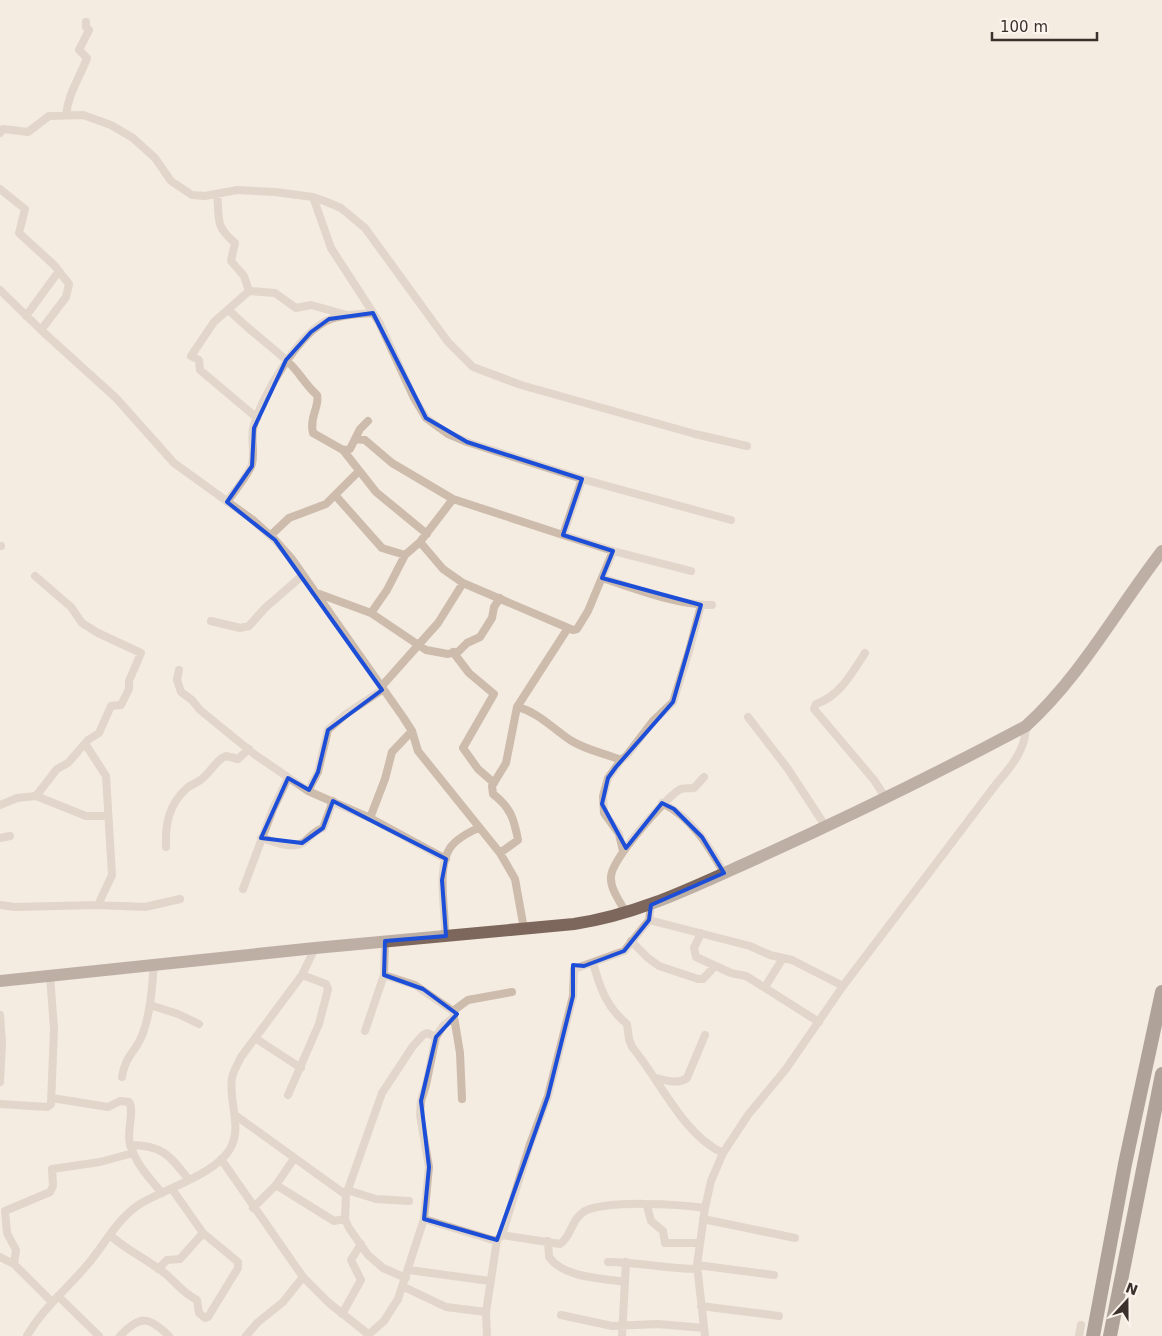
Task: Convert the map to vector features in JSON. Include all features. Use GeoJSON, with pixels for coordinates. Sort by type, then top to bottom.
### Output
{"type":"FeatureCollection","features":[{"type":"Feature","properties":{"kind":"highway"},"geometry":{"type":"LineString","coordinates":[[1093,1336],[1125,1164],[1162,992]]}},
{"type":"Feature","properties":{"kind":"highway"},"geometry":{"type":"LineString","coordinates":[[1110,1336],[1162,1074]]}},
{"type":"Feature","properties":{"kind":"main road"},"geometry":{"type":"LineString","coordinates":[[0,981],[154,964],[591,922],[651,905],[886,798],[1026,726],[1045,709],[1070,680],[1162,551]]}},
{"type":"Feature","properties":{"kind":"street"},"geometry":{"type":"LineString","coordinates":[[66,114],[68,99],[80,77],[87,58],[79,50],[89,30],[86,27],[86,22]]}},
{"type":"Feature","properties":{"kind":"street"},"geometry":{"type":"LineString","coordinates":[[1,129],[28,132],[49,116],[83,115],[125,132],[155,158],[171,181],[192,195],[217,194],[237,190],[275,192],[312,197],[341,208],[366,228],[448,342],[473,367],[521,385],[695,434],[747,446]]}},
{"type":"Feature","properties":{"kind":"street"},"geometry":{"type":"LineString","coordinates":[[0,189],[25,209],[19,233],[59,271],[69,284],[66,297],[40,330]]}},
{"type":"Feature","properties":{"kind":"street"},"geometry":{"type":"LineString","coordinates":[[217,194],[220,225],[226,236],[234,243],[231,261],[244,276],[249,291]]}},
{"type":"Feature","properties":{"kind":"street"},"geometry":{"type":"LineString","coordinates":[[312,197],[331,248],[373,313],[426,418],[448,434],[467,442],[582,478],[731,520]]}},
{"type":"Feature","properties":{"kind":"street"},"geometry":{"type":"LineString","coordinates":[[26,316],[59,271]]}},
{"type":"Feature","properties":{"kind":"street"},"geometry":{"type":"LineString","coordinates":[[0,290],[40,330],[108,390],[174,463],[271,536],[303,576],[412,731],[418,750],[478,828],[500,852],[515,879],[524,929]]}},
{"type":"Feature","properties":{"kind":"street"},"geometry":{"type":"LineString","coordinates":[[257,418],[216,386],[200,370],[199,360],[191,356],[214,322],[249,291],[274,293],[296,308],[311,305],[347,315]]}},
{"type":"Feature","properties":{"kind":"street"},"geometry":{"type":"LineString","coordinates":[[229,310],[255,335],[286,360],[319,398],[312,414],[313,433],[343,450],[376,492],[427,534]]}},
{"type":"Feature","properties":{"kind":"street"},"geometry":{"type":"LineString","coordinates":[[227,502],[252,466],[254,428],[257,418],[286,360],[311,332],[329,319],[347,315],[373,313]]}},
{"type":"Feature","properties":{"kind":"street"},"geometry":{"type":"LineString","coordinates":[[343,450],[350,449],[360,429],[368,421]]}},
{"type":"Feature","properties":{"kind":"street"},"geometry":{"type":"LineString","coordinates":[[355,438],[365,440],[392,463],[453,500],[612,551],[690,571]]}},
{"type":"Feature","properties":{"kind":"street"},"geometry":{"type":"LineString","coordinates":[[271,536],[289,518],[326,504],[359,471]]}},
{"type":"Feature","properties":{"kind":"street"},"geometry":{"type":"LineString","coordinates":[[563,535],[582,478]]}},
{"type":"Feature","properties":{"kind":"street"},"geometry":{"type":"LineString","coordinates":[[335,495],[382,548],[405,555]]}},
{"type":"Feature","properties":{"kind":"street"},"geometry":{"type":"LineString","coordinates":[[371,613],[387,590],[405,555],[427,534],[453,500]]}},
{"type":"Feature","properties":{"kind":"street"},"geometry":{"type":"LineString","coordinates":[[420,542],[443,570],[463,583],[568,628],[577,629],[602,578],[612,551]]}},
{"type":"Feature","properties":{"kind":"street"},"geometry":{"type":"LineString","coordinates":[[35,576],[71,607],[82,623],[98,633],[141,653],[129,681],[129,689],[120,705],[111,706],[99,733],[88,740],[86,745],[68,763],[57,769],[36,796]]}},
{"type":"Feature","properties":{"kind":"street"},"geometry":{"type":"LineString","coordinates":[[211,621],[247,627],[265,608],[303,576]]}},
{"type":"Feature","properties":{"kind":"street"},"geometry":{"type":"LineString","coordinates":[[602,578],[701,605],[712,605]]}},
{"type":"Feature","properties":{"kind":"street"},"geometry":{"type":"LineString","coordinates":[[308,790],[318,772],[328,730],[346,714],[382,688],[438,623],[463,583]]}},
{"type":"Feature","properties":{"kind":"street"},"geometry":{"type":"LineString","coordinates":[[314,592],[371,613],[435,653],[459,651],[467,643],[480,637],[487,627],[500,598]]}},
{"type":"Feature","properties":{"kind":"street"},"geometry":{"type":"LineString","coordinates":[[623,851],[620,837],[607,818],[602,804],[608,778],[653,721],[673,702],[690,651],[701,605]]}},
{"type":"Feature","properties":{"kind":"street"},"geometry":{"type":"LineString","coordinates":[[500,852],[518,840],[512,814],[507,805],[491,790],[506,762],[517,707],[568,628]]}},
{"type":"Feature","properties":{"kind":"street"},"geometry":{"type":"LineString","coordinates":[[453,652],[469,673],[494,694],[463,748],[478,769],[494,784]]}},
{"type":"Feature","properties":{"kind":"street"},"geometry":{"type":"LineString","coordinates":[[865,653],[841,688],[830,697],[816,704],[814,709],[874,780],[886,798]]}},
{"type":"Feature","properties":{"kind":"street"},"geometry":{"type":"LineString","coordinates":[[179,670],[178,680],[181,692],[192,700],[200,710],[288,778],[308,790],[370,818],[446,858]]}},
{"type":"Feature","properties":{"kind":"street"},"geometry":{"type":"LineString","coordinates":[[517,707],[537,714],[558,732],[586,749],[621,760]]}},
{"type":"Feature","properties":{"kind":"street"},"geometry":{"type":"LineString","coordinates":[[748,718],[788,769],[826,826]]}},
{"type":"Feature","properties":{"kind":"street"},"geometry":{"type":"LineString","coordinates":[[561,1315],[602,1325],[665,1324],[705,1332],[697,1267],[699,1243],[711,1181],[722,1153],[748,1115],[786,1069],[843,986],[997,783],[1014,764],[1026,736],[1026,726]]}},
{"type":"Feature","properties":{"kind":"street"},"geometry":{"type":"LineString","coordinates":[[370,818],[385,779],[392,752],[412,731]]}},
{"type":"Feature","properties":{"kind":"street"},"geometry":{"type":"LineString","coordinates":[[86,745],[105,771],[112,875],[98,905]]}},
{"type":"Feature","properties":{"kind":"street"},"geometry":{"type":"LineString","coordinates":[[166,848],[165,829],[172,804],[176,798],[192,784],[202,780],[222,758],[226,756],[238,759],[249,749]]}},
{"type":"Feature","properties":{"kind":"street"},"geometry":{"type":"LineString","coordinates":[[626,913],[610,880],[623,851],[662,803],[681,789],[694,788],[704,777]]}},
{"type":"Feature","properties":{"kind":"street"},"geometry":{"type":"LineString","coordinates":[[243,889],[261,838],[288,778]]}},
{"type":"Feature","properties":{"kind":"street"},"geometry":{"type":"LineString","coordinates":[[0,805],[17,798],[36,796],[86,816],[108,816]]}},
{"type":"Feature","properties":{"kind":"street"},"geometry":{"type":"LineString","coordinates":[[261,838],[292,845],[302,844],[315,830],[323,828],[332,801]]}},
{"type":"Feature","properties":{"kind":"street"},"geometry":{"type":"LineString","coordinates":[[662,803],[674,809],[692,826],[724,873]]}},
{"type":"Feature","properties":{"kind":"street"},"geometry":{"type":"LineString","coordinates":[[441,936],[446,930],[442,880],[449,849],[458,840],[478,828]]}},
{"type":"Feature","properties":{"kind":"street"},"geometry":{"type":"LineString","coordinates":[[0,838],[10,836]]}},
{"type":"Feature","properties":{"kind":"street"},"geometry":{"type":"LineString","coordinates":[[0,905],[15,907],[98,905],[145,907],[180,899]]}},
{"type":"Feature","properties":{"kind":"street"},"geometry":{"type":"LineString","coordinates":[[487,1336],[486,1312],[499,1238],[548,1096],[573,996],[574,969],[576,966],[593,963],[624,951],[649,920],[651,905]]}},
{"type":"Feature","properties":{"kind":"street"},"geometry":{"type":"LineString","coordinates":[[649,920],[735,941],[792,960],[843,986]]}},
{"type":"Feature","properties":{"kind":"street"},"geometry":{"type":"LineString","coordinates":[[700,933],[695,942],[694,954],[714,967],[743,977],[746,976],[819,1022]]}},
{"type":"Feature","properties":{"kind":"street"},"geometry":{"type":"LineString","coordinates":[[365,1031],[384,975],[385,941]]}},
{"type":"Feature","properties":{"kind":"street"},"geometry":{"type":"LineString","coordinates":[[631,941],[659,966],[698,979],[703,979],[714,967]]}},
{"type":"Feature","properties":{"kind":"street"},"geometry":{"type":"LineString","coordinates":[[27,1336],[52,1302],[88,1264],[110,1234],[136,1207],[189,1180],[221,1159],[233,1143],[235,1115],[232,1078],[241,1057],[302,975],[315,948]]}},
{"type":"Feature","properties":{"kind":"street"},"geometry":{"type":"LineString","coordinates":[[765,987],[783,958]]}},
{"type":"Feature","properties":{"kind":"street"},"geometry":{"type":"LineString","coordinates":[[593,963],[604,997],[614,1013],[627,1024],[630,1044],[656,1078],[669,1100],[698,1135],[709,1146],[722,1153]]}},
{"type":"Feature","properties":{"kind":"street"},"geometry":{"type":"LineString","coordinates":[[122,1077],[126,1060],[142,1035],[150,1005],[154,964]]}},
{"type":"Feature","properties":{"kind":"street"},"geometry":{"type":"LineString","coordinates":[[0,1104],[47,1107],[51,1104],[54,1029],[50,975]]}},
{"type":"Feature","properties":{"kind":"street"},"geometry":{"type":"LineString","coordinates":[[288,1095],[319,1024],[328,989],[326,984],[302,975]]}},
{"type":"Feature","properties":{"kind":"street"},"geometry":{"type":"LineString","coordinates":[[384,975],[415,985],[454,1014],[461,1060],[462,1099]]}},
{"type":"Feature","properties":{"kind":"street"},"geometry":{"type":"LineString","coordinates":[[370,1333],[392,1311],[404,1287],[424,1220],[429,1167],[420,1109],[436,1037],[443,1026],[468,1000],[512,992]]}},
{"type":"Feature","properties":{"kind":"street"},"geometry":{"type":"LineString","coordinates":[[150,1005],[178,1014],[199,1024]]}},
{"type":"Feature","properties":{"kind":"street"},"geometry":{"type":"LineString","coordinates":[[0,1015],[2,1043],[0,1082]]}},
{"type":"Feature","properties":{"kind":"street"},"geometry":{"type":"LineString","coordinates":[[406,1278],[376,1264],[361,1244],[346,1219],[346,1193],[386,1087],[423,1035],[427,1032],[436,1037]]}},
{"type":"Feature","properties":{"kind":"street"},"geometry":{"type":"LineString","coordinates":[[656,1078],[676,1082],[687,1078],[705,1035]]}},
{"type":"Feature","properties":{"kind":"street"},"geometry":{"type":"LineString","coordinates":[[254,1038],[300,1068]]}},
{"type":"Feature","properties":{"kind":"street"},"geometry":{"type":"LineString","coordinates":[[52,1098],[108,1108],[120,1101],[129,1102],[132,1110],[128,1128],[130,1145],[133,1153],[162,1193]]}},
{"type":"Feature","properties":{"kind":"street"},"geometry":{"type":"LineString","coordinates":[[235,1115],[293,1160],[346,1193],[376,1199],[408,1201]]}},
{"type":"Feature","properties":{"kind":"street"},"geometry":{"type":"LineString","coordinates":[[130,1145],[150,1145],[164,1151],[189,1180]]}},
{"type":"Feature","properties":{"kind":"street"},"geometry":{"type":"LineString","coordinates":[[14,1264],[16,1250],[6,1228],[5,1211],[50,1192],[53,1186],[52,1168],[100,1162],[133,1153]]}},
{"type":"Feature","properties":{"kind":"street"},"geometry":{"type":"LineString","coordinates":[[221,1159],[253,1208],[303,1277],[342,1314],[370,1333],[382,1336]]}},
{"type":"Feature","properties":{"kind":"street"},"geometry":{"type":"LineString","coordinates":[[253,1208],[276,1185],[293,1160]]}},
{"type":"Feature","properties":{"kind":"street"},"geometry":{"type":"LineString","coordinates":[[276,1185],[334,1221],[346,1219]]}},
{"type":"Feature","properties":{"kind":"street"},"geometry":{"type":"LineString","coordinates":[[110,1234],[129,1252],[158,1269],[184,1293],[199,1302],[199,1313],[205,1318],[208,1317],[239,1265],[236,1260],[203,1233],[172,1189]]}},
{"type":"Feature","properties":{"kind":"street"},"geometry":{"type":"LineString","coordinates":[[424,1220],[499,1238],[548,1241],[555,1244],[563,1242],[574,1220],[586,1211],[616,1206],[647,1206],[666,1203],[705,1208]]}},
{"type":"Feature","properties":{"kind":"street"},"geometry":{"type":"LineString","coordinates":[[647,1206],[651,1221],[663,1231],[665,1243],[699,1243]]}},
{"type":"Feature","properties":{"kind":"street"},"geometry":{"type":"LineString","coordinates":[[703,1219],[795,1238]]}},
{"type":"Feature","properties":{"kind":"street"},"geometry":{"type":"LineString","coordinates":[[158,1269],[167,1260],[180,1259],[203,1233]]}},
{"type":"Feature","properties":{"kind":"street"},"geometry":{"type":"LineString","coordinates":[[548,1241],[549,1257],[558,1267],[581,1274],[624,1282]]}},
{"type":"Feature","properties":{"kind":"street"},"geometry":{"type":"LineString","coordinates":[[342,1314],[361,1280],[350,1260],[361,1244]]}},
{"type":"Feature","properties":{"kind":"street"},"geometry":{"type":"LineString","coordinates":[[0,1257],[14,1264],[52,1302]]}},
{"type":"Feature","properties":{"kind":"street"},"geometry":{"type":"LineString","coordinates":[[608,1262],[641,1262],[672,1270],[697,1267],[774,1276]]}},
{"type":"Feature","properties":{"kind":"street"},"geometry":{"type":"LineString","coordinates":[[622,1336],[626,1262]]}},
{"type":"Feature","properties":{"kind":"street"},"geometry":{"type":"LineString","coordinates":[[409,1270],[490,1281]]}},
{"type":"Feature","properties":{"kind":"street"},"geometry":{"type":"LineString","coordinates":[[246,1336],[257,1323],[283,1302],[303,1277]]}},
{"type":"Feature","properties":{"kind":"street"},"geometry":{"type":"LineString","coordinates":[[404,1287],[427,1300],[453,1309],[486,1312]]}},
{"type":"Feature","properties":{"kind":"street"},"geometry":{"type":"LineString","coordinates":[[58,1296],[99,1336]]}},
{"type":"Feature","properties":{"kind":"street"},"geometry":{"type":"LineString","coordinates":[[701,1306],[779,1316]]}},
{"type":"Feature","properties":{"kind":"street"},"geometry":{"type":"LineString","coordinates":[[120,1336],[137,1321],[144,1320],[158,1325],[169,1336]]}},
{"type":"Feature","properties":{"kind":"street"},"geometry":{"type":"LineString","coordinates":[[1079,1336],[1081,1325]]}},
{"type":"Feature","properties":{"kind":"highlighted area"},"geometry":{"type":"Polygon","coordinates":[[[373,313],[426,418],[467,442],[582,479],[563,535],[613,551],[602,578],[701,605],[673,702],[608,778],[602,804],[626,848],[662,803],[674,809],[702,837],[724,873],[651,905],[649,920],[624,951],[584,966],[573,965],[573,996],[548,1096],[497,1240],[424,1219],[429,1167],[421,1101],[436,1037],[457,1014],[423,989],[384,975],[385,941],[446,936],[442,880],[446,859],[333,801],[323,828],[302,843],[261,838],[288,778],[309,790],[318,772],[328,730],[382,690],[275,540],[227,502],[252,466],[254,428],[286,360],[311,332],[329,319],[373,313]]]}}]}
